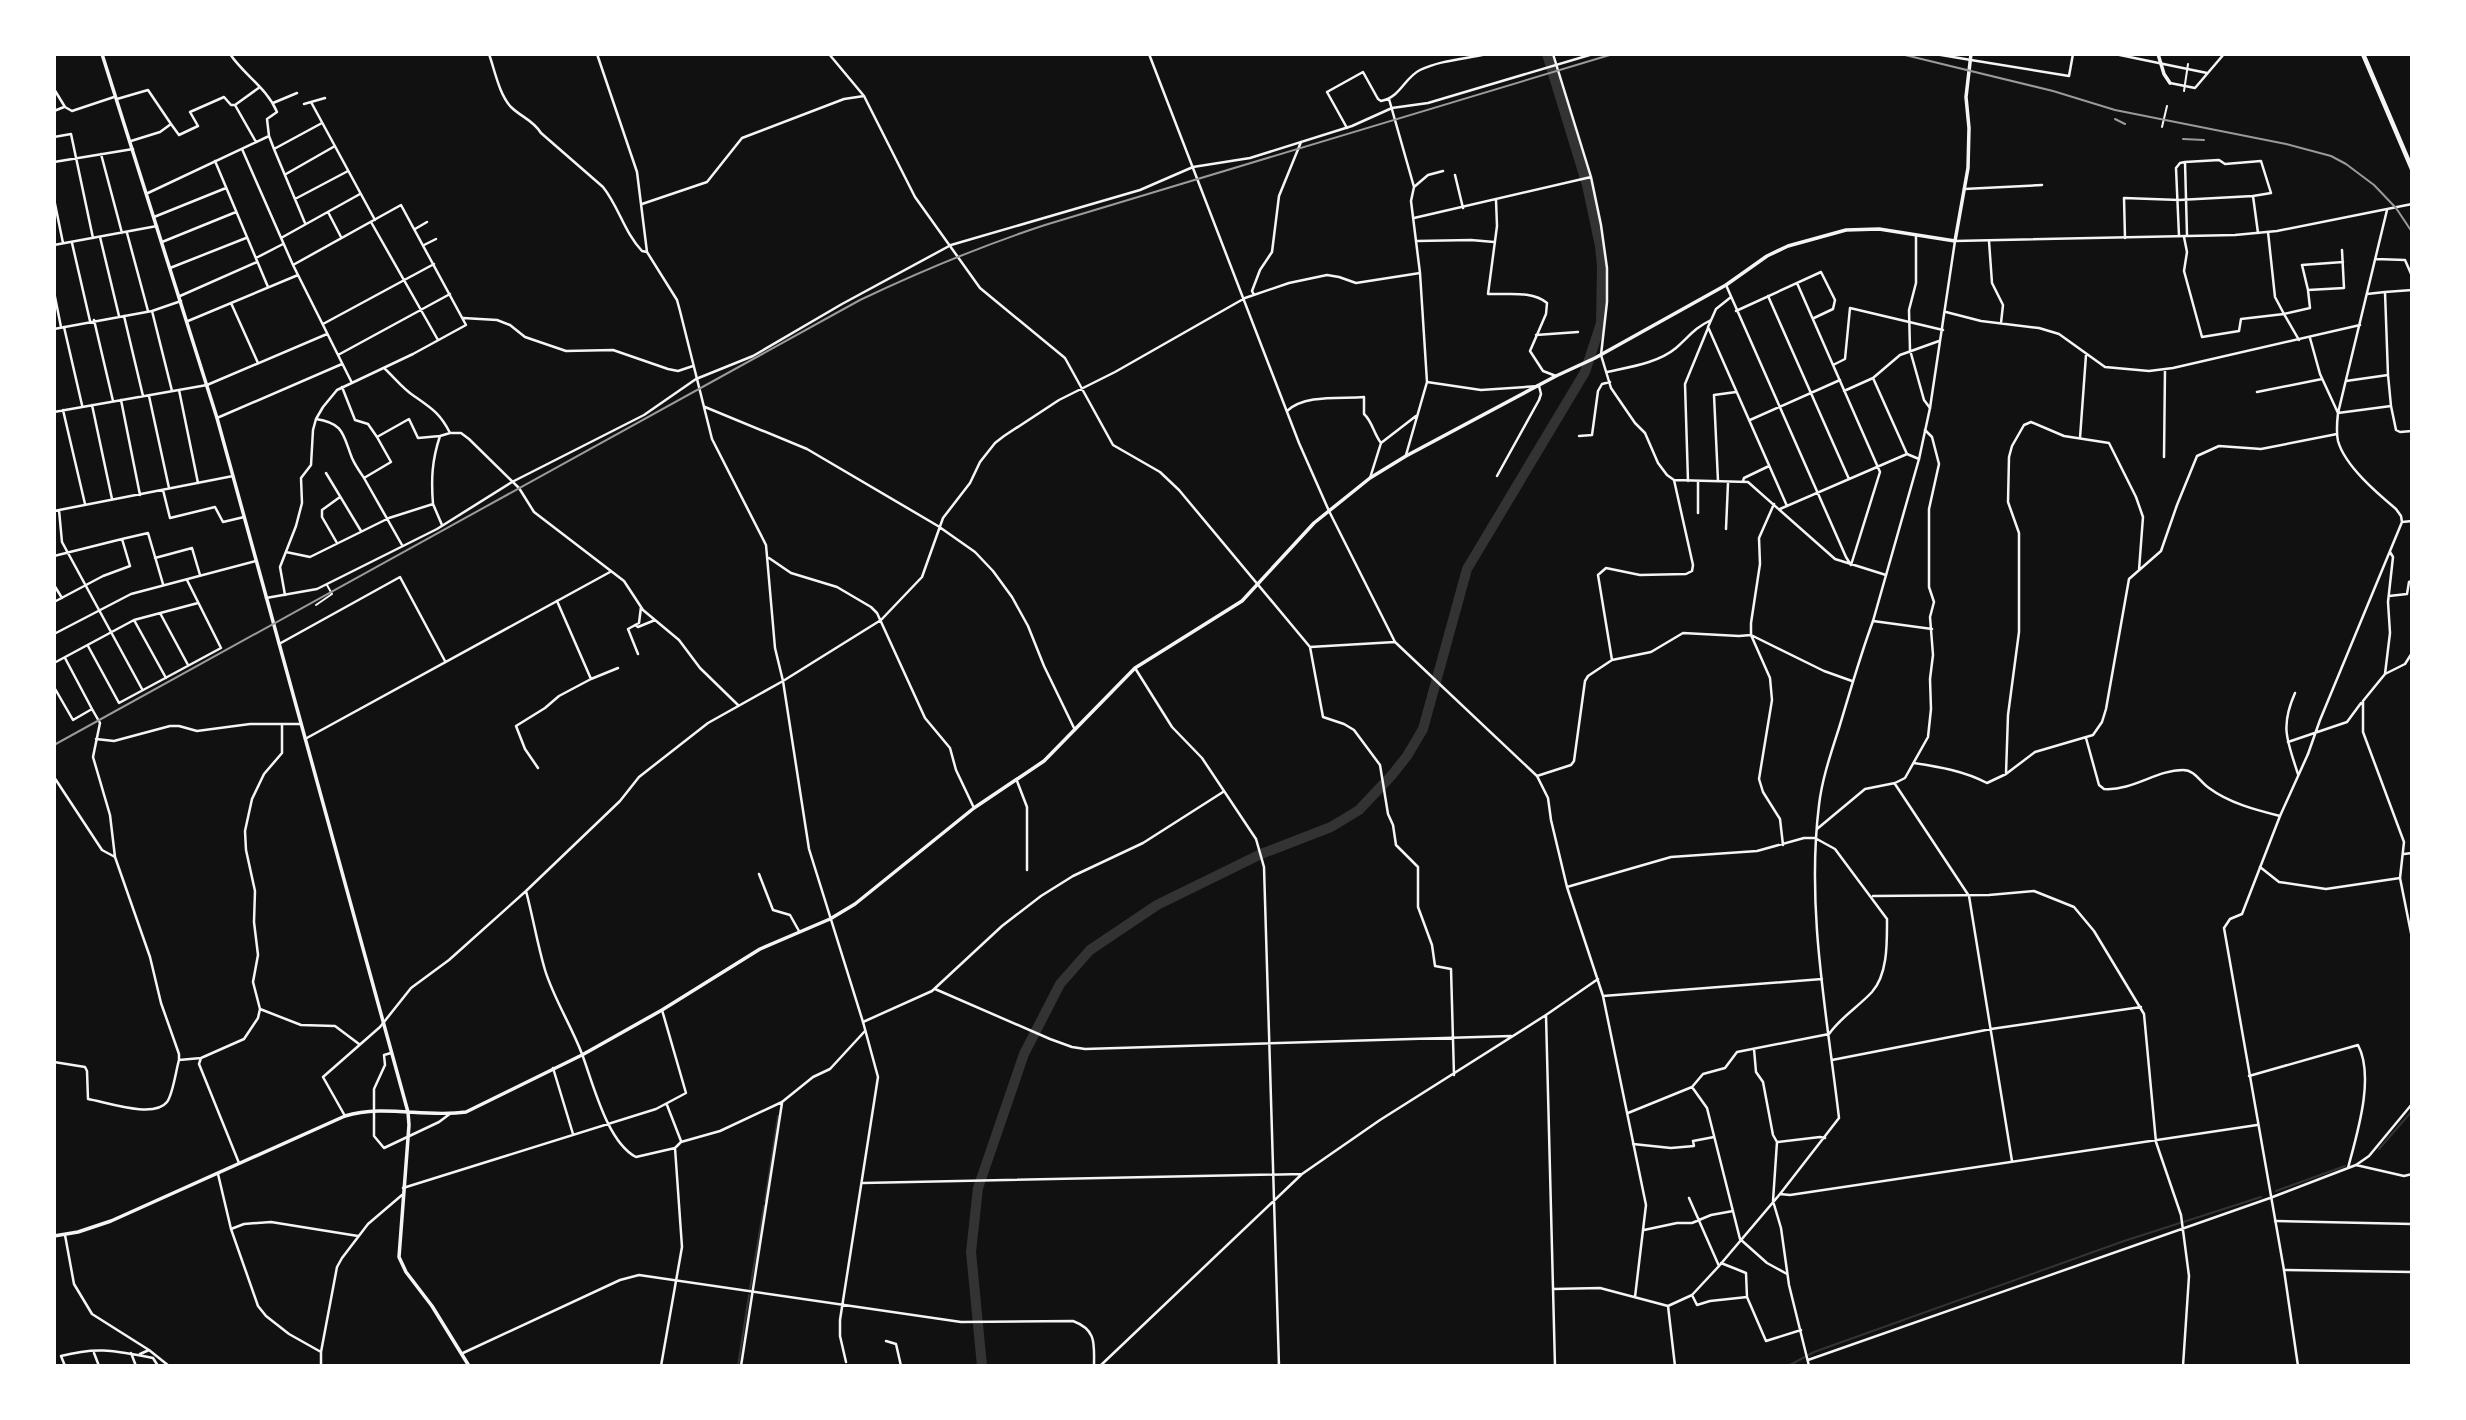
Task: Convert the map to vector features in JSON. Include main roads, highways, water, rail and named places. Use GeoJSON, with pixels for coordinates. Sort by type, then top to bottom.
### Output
{"type":"FeatureCollection","features":[{"type":"Feature","properties":{"kind":"highway"},"geometry":{"type":"LineString","coordinates":[[2363,54],[2412,169]]}},
{"type":"Feature","properties":{"kind":"main road"},"geometry":{"type":"LineString","coordinates":[[102,54],[217,418],[408,1112],[399,1257],[469,1366]]}},
{"type":"Feature","properties":{"kind":"main road"},"geometry":{"type":"LineString","coordinates":[[54,1236],[111,1220],[345,1116],[375,1111],[451,1113],[473,1108],[582,1055],[662,1010],[760,949],[830,919],[855,904],[974,808],[1044,761],[1135,668],[1242,601],[1314,523],[1370,478],[1406,456],[1556,376],[1595,359],[1726,285],[1767,256],[1808,239],[1846,230],[1879,229],[1955,241],[1968,168],[1969,128],[1966,97],[1971,54]]}},
{"type":"Feature","properties":{"kind":"main road"},"geometry":{"type":"LineString","coordinates":[[2158,54],[2164,74],[2170,83]]}},
{"type":"Feature","properties":{"kind":"waterway"},"geometry":{"type":"LineString","coordinates":[[982,1366],[971,1252],[978,1188],[1024,1054],[1060,984],[1090,950],[1157,905],[1261,854],[1331,827],[1359,810],[1392,775],[1423,729],[1467,569],[1585,372],[1601,323],[1600,246],[1587,185],[1547,54]]}},
{"type":"Feature","properties":{"kind":"waterway"},"geometry":{"type":"LineString","coordinates":[[2379,1149],[2412,1111]]}},
{"type":"Feature","properties":{"kind":"waterway"},"geometry":{"type":"LineString","coordinates":[[765,1201],[778,1116]]}},
{"type":"Feature","properties":{"kind":"waterway"},"geometry":{"type":"LineString","coordinates":[[2276,1191],[2345,1166]]}},
{"type":"Feature","properties":{"kind":"waterway"},"geometry":{"type":"LineString","coordinates":[[1788,1366],[1814,1352],[2124,1241],[2261,1197]]}},
{"type":"Feature","properties":{"kind":"waterway"},"geometry":{"type":"LineString","coordinates":[[750,1289],[764,1206]]}},
{"type":"Feature","properties":{"kind":"waterway"},"geometry":{"type":"LineString","coordinates":[[738,1366],[749,1295]]}},
{"type":"Feature","properties":{"kind":"railway"},"geometry":{"type":"LineString","coordinates":[[54,745],[860,300],[906,279],[974,250],[1045,225],[1613,54]]}},
{"type":"Feature","properties":{"kind":"railway"},"geometry":{"type":"LineString","coordinates":[[1901,54],[2053,91],[2115,110],[2286,144],[2331,156],[2374,185],[2396,208],[2412,232]]}},
{"type":"Feature","properties":{"kind":"railway"},"geometry":{"type":"LineString","coordinates":[[2115,119],[2125,124]]}},
{"type":"Feature","properties":{"kind":"railway"},"geometry":{"type":"LineString","coordinates":[[2183,139],[2204,140]]}}]}
